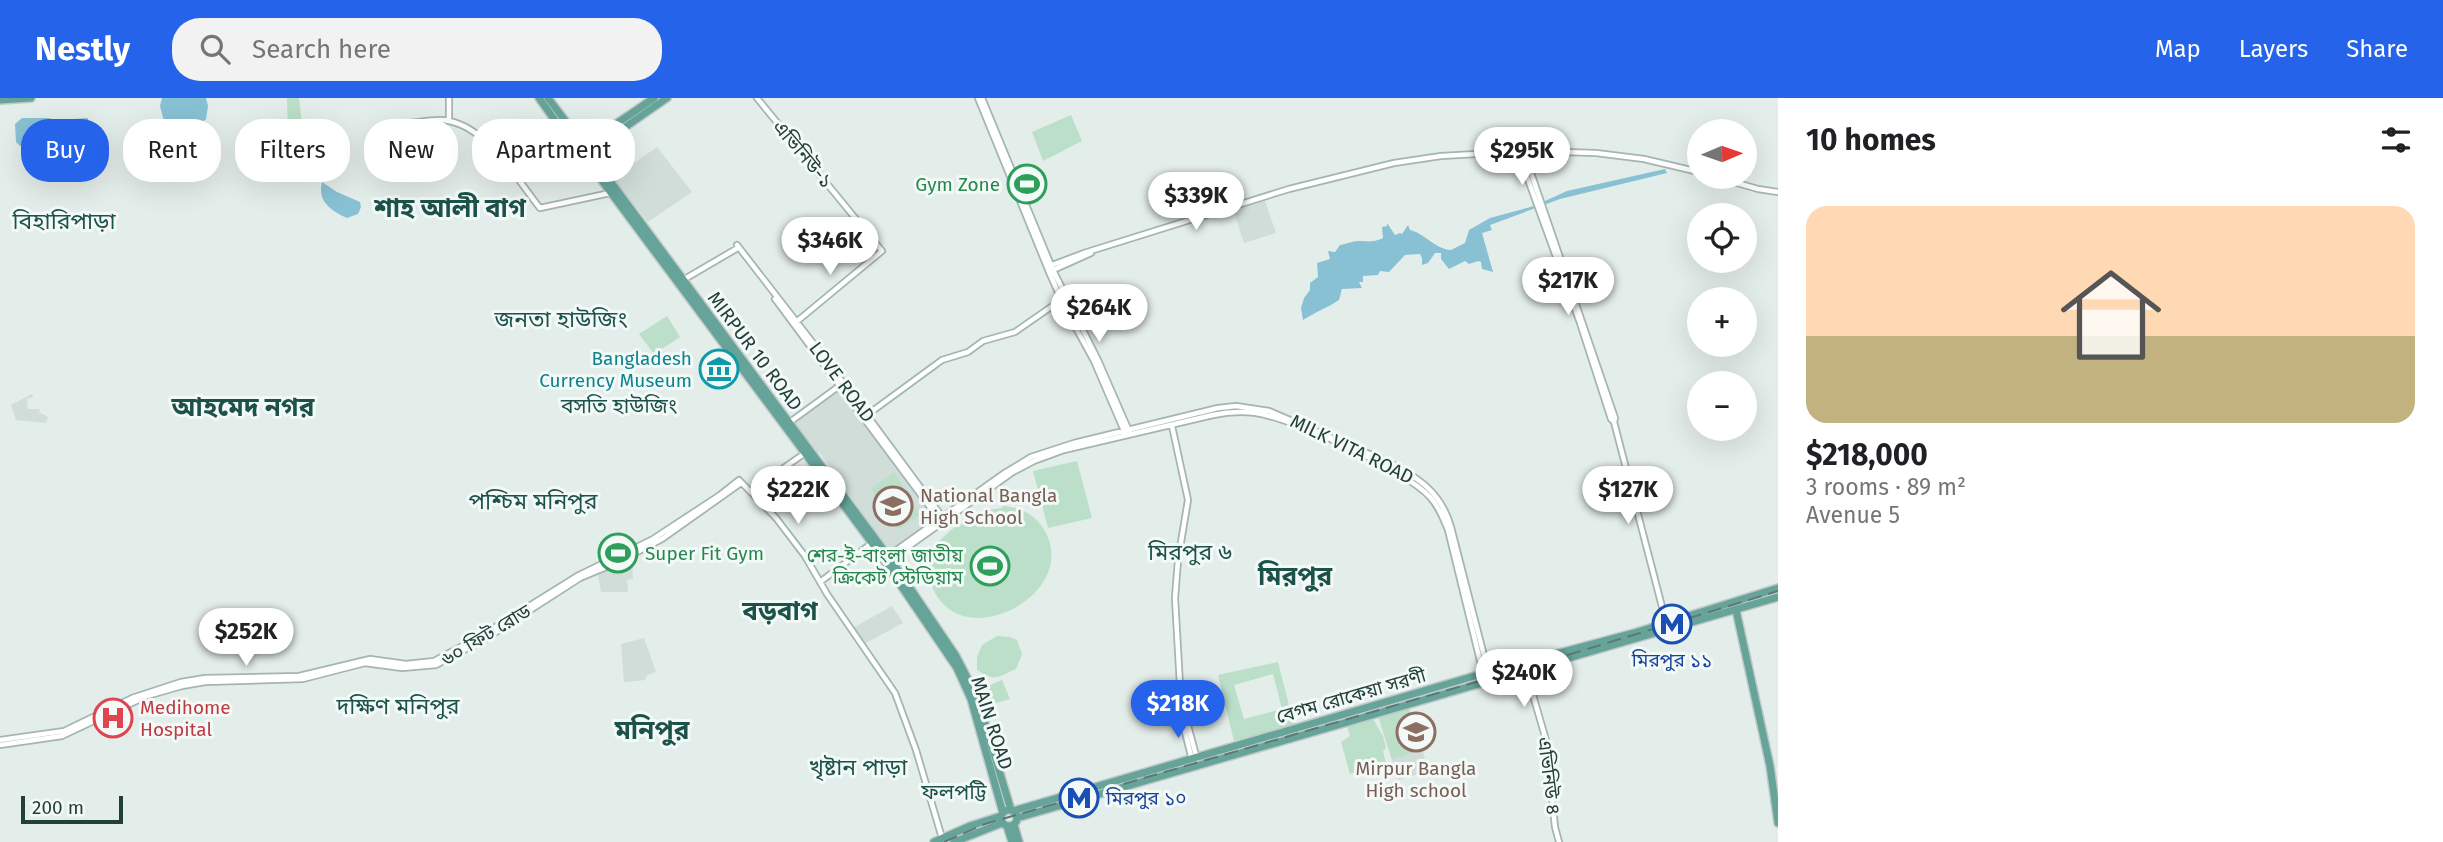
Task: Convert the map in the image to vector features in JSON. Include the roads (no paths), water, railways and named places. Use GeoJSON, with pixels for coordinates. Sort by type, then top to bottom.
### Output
{"type":"FeatureCollection","features":[{"type":"Feature","properties":{"kind":"main road"},"geometry":{"type":"LineString","coordinates":[[0,100],[31,98]]}},
{"type":"Feature","properties":{"kind":"main road"},"geometry":{"type":"LineString","coordinates":[[539,98],[554,119]]}},
{"type":"Feature","properties":{"kind":"main road"},"geometry":{"type":"LineString","coordinates":[[548,98],[566,119]]}},
{"type":"Feature","properties":{"kind":"main road"},"geometry":{"type":"LineString","coordinates":[[623,119],[654,98]]}},
{"type":"Feature","properties":{"kind":"main road"},"geometry":{"type":"LineString","coordinates":[[635,120],[667,98]]}},
{"type":"Feature","properties":{"kind":"main road","name":"MIRPUR 10 ROAD"},"geometry":{"type":"LineString","coordinates":[[602,182],[858,520],[872,543]]}},
{"type":"Feature","properties":{"kind":"main road","name":"MIRPUR 10 ROAD"},"geometry":{"type":"LineString","coordinates":[[614,182],[718,333]]}},
{"type":"Feature","properties":{"kind":"main road","name":"MIRPUR 10 ROAD"},"geometry":{"type":"LineString","coordinates":[[773,407],[789,423],[887,559]]}},
{"type":"Feature","properties":{"kind":"main road","name":"MAIN ROAD"},"geometry":{"type":"LineString","coordinates":[[872,543],[887,559],[942,640],[969,693],[1009,818]]}},
{"type":"Feature","properties":{"kind":"main road","name":"বেগম রোকেয়া সরণী"},"geometry":{"type":"LineString","coordinates":[[938,840],[1486,673],[1666,623],[1778,588]]}},
{"type":"Feature","properties":{"kind":"main road","name":"বেগম রোকেয়া সরণী"},"geometry":{"type":"LineString","coordinates":[[1195,761],[1300,735],[1306,736],[1778,597]]}},
{"type":"Feature","properties":{"kind":"main road"},"geometry":{"type":"LineString","coordinates":[[1738,609],[1770,766],[1778,823]]}},
{"type":"Feature","properties":{"kind":"main road"},"geometry":{"type":"LineString","coordinates":[[1738,609],[1778,788]]}},
{"type":"Feature","properties":{"kind":"main road"},"geometry":{"type":"LineString","coordinates":[[1009,818],[1013,842]]}},
{"type":"Feature","properties":{"kind":"main road"},"geometry":{"type":"LineString","coordinates":[[1009,818],[1019,842]]}},
{"type":"Feature","properties":{"kind":"main road","name":"বেগম রোকেয়া সরণী"},"geometry":{"type":"LineString","coordinates":[[954,842],[1009,818]]}},
{"type":"Feature","properties":{"kind":"street"},"geometry":{"type":"LineString","coordinates":[[449,98],[449,119]]}},
{"type":"Feature","properties":{"kind":"street","name":"এভিনিউ-১"},"geometry":{"type":"LineString","coordinates":[[757,98],[882,251],[795,323]]}},
{"type":"Feature","properties":{"kind":"street"},"geometry":{"type":"LineString","coordinates":[[980,98],[1009,177],[1050,268],[1098,360],[1127,433]]}},
{"type":"Feature","properties":{"kind":"street"},"geometry":{"type":"LineString","coordinates":[[980,98],[1039,239],[1061,300],[1094,361],[1127,433]]}},
{"type":"Feature","properties":{"kind":"street"},"geometry":{"type":"LineString","coordinates":[[458,125],[478,135],[508,166],[540,208],[610,193]]}},
{"type":"Feature","properties":{"kind":"street"},"geometry":{"type":"LineString","coordinates":[[1050,268],[1094,250],[1289,189],[1394,163],[1441,156],[1533,151],[1613,154],[1687,169]]}},
{"type":"Feature","properties":{"kind":"street"},"geometry":{"type":"LineString","coordinates":[[1533,151],[1528,156],[1528,164],[1614,422],[1666,623]]}},
{"type":"Feature","properties":{"kind":"street"},"geometry":{"type":"LineString","coordinates":[[1518,152],[1539,202]]}},
{"type":"Feature","properties":{"kind":"street"},"geometry":{"type":"LineString","coordinates":[[1756,189],[1778,192]]}},
{"type":"Feature","properties":{"kind":"street","name":"LOVE ROAD"},"geometry":{"type":"LineString","coordinates":[[683,281],[738,247],[942,520]]}},
{"type":"Feature","properties":{"kind":"street"},"geometry":{"type":"LineString","coordinates":[[867,415],[942,360],[968,352],[983,341],[1015,332],[1061,300]]}},
{"type":"Feature","properties":{"kind":"street"},"geometry":{"type":"LineString","coordinates":[[789,423],[841,384]]}},
{"type":"Feature","properties":{"kind":"street","name":"LOVE ROAD"},"geometry":{"type":"LineString","coordinates":[[841,384],[867,415],[891,451]]}},
{"type":"Feature","properties":{"kind":"street","name":"MILK VITA ROAD"},"geometry":{"type":"LineString","coordinates":[[1127,433],[1218,408],[1250,407],[1289,419],[1406,471],[1437,496],[1448,515],[1486,673]]}},
{"type":"Feature","properties":{"kind":"street","name":"MILK VITA ROAD"},"geometry":{"type":"LineString","coordinates":[[887,559],[1011,469],[1065,446],[1225,413],[1258,413],[1292,423],[1411,481],[1440,509],[1486,673]]}},
{"type":"Feature","properties":{"kind":"street"},"geometry":{"type":"LineString","coordinates":[[1172,426],[1188,503],[1175,590],[1178,682],[1184,716],[1182,720],[1195,761]]}},
{"type":"Feature","properties":{"kind":"street"},"geometry":{"type":"LineString","coordinates":[[805,453],[751,491],[788,534],[877,664],[900,703],[916,750],[938,840]]}},
{"type":"Feature","properties":{"kind":"street","name":"৬০ ফিট রোড"},"geometry":{"type":"LineString","coordinates":[[0,742],[64,731],[155,689],[181,681],[289,678],[370,659],[425,667],[443,662],[490,636],[580,578],[662,539],[740,482],[751,491]]}},
{"type":"Feature","properties":{"kind":"street"},"geometry":{"type":"LineString","coordinates":[[820,582],[872,543]]}},
{"type":"Feature","properties":{"kind":"street","name":"এভিনিউ ৪"},"geometry":{"type":"LineString","coordinates":[[1526,671],[1546,740],[1559,842]]}},
{"type":"Feature","properties":{"kind":"water"},"geometry":{"type":"Polygon","coordinates":[[[162,98],[206,98],[208,106],[206,119],[163,119],[160,106],[162,98]]]}},
{"type":"Feature","properties":{"kind":"water"},"geometry":{"type":"Polygon","coordinates":[[[22,118],[51,119],[21,119],[21,146],[16,142],[15,124],[22,118]]]}},
{"type":"Feature","properties":{"kind":"water"},"geometry":{"type":"Polygon","coordinates":[[[1665,169],[1667,173],[1560,199],[1490,225],[1492,230],[1482,233],[1493,272],[1482,269],[1481,262],[1478,261],[1469,264],[1465,261],[1449,269],[1441,259],[1441,253],[1435,253],[1428,263],[1422,265],[1420,254],[1405,255],[1389,272],[1380,271],[1378,275],[1363,276],[1363,282],[1359,282],[1362,288],[1342,289],[1339,300],[1303,320],[1301,308],[1310,290],[1310,283],[1318,277],[1317,263],[1330,259],[1328,251],[1335,252],[1340,245],[1383,238],[1382,227],[1387,226],[1387,223],[1395,235],[1402,234],[1408,225],[1410,230],[1440,247],[1451,250],[1465,243],[1469,230],[1490,218],[1534,206],[1567,191],[1665,169]]]}},
{"type":"Feature","properties":{"kind":"water"},"geometry":{"type":"Polygon","coordinates":[[[322,182],[360,202],[358,214],[347,218],[331,209],[323,200],[322,182]]]}},
{"type":"Feature","properties":{"kind":"railway"},"geometry":{"type":"LineString","coordinates":[[944,842],[985,824],[1538,664],[1778,591]]}},
{"type":"Feature","properties":{"kind":"place","name":"Gym Zone"},"geometry":{"type":"Point","coordinates":[1027,184]}},
{"type":"Feature","properties":{"kind":"place","name":"Bangladesh Currency Museum"},"geometry":{"type":"Point","coordinates":[719,369]}},
{"type":"Feature","properties":{"kind":"place","name":"National Bangla High School"},"geometry":{"type":"Point","coordinates":[893,506]}},
{"type":"Feature","properties":{"kind":"place","name":"Super Fit Gym"},"geometry":{"type":"Point","coordinates":[618,553]}},
{"type":"Feature","properties":{"kind":"place","name":"শের-ই-বাংলা জাতীয় ক্রিকেট স্টেডিয়াম"},"geometry":{"type":"Point","coordinates":[990,566]}},
{"type":"Feature","properties":{"kind":"place","name":"মিরপুর ১১"},"geometry":{"type":"Point","coordinates":[1672,624]}},
{"type":"Feature","properties":{"kind":"place","name":"Medihome Hospital"},"geometry":{"type":"Point","coordinates":[113,718]}},
{"type":"Feature","properties":{"kind":"place","name":"Mirpur Bangla High school"},"geometry":{"type":"Point","coordinates":[1416,732]}},
{"type":"Feature","properties":{"kind":"place","name":"মিরপুর ১০"},"geometry":{"type":"Point","coordinates":[1079,798]}},
{"type":"Feature","properties":{"kind":"district","name":"শাহ আলী বাগ"},"geometry":{"type":"Point","coordinates":[450,208]}},
{"type":"Feature","properties":{"kind":"district","name":"বিহারিপাড়া"},"geometry":{"type":"Point","coordinates":[64,221]}},
{"type":"Feature","properties":{"kind":"district","name":"জনতা হাউজিং"},"geometry":{"type":"Point","coordinates":[561,319]}},
{"type":"Feature","properties":{"kind":"district","name":"বসতি হাউজিং"},"geometry":{"type":"Point","coordinates":[619,406]}},
{"type":"Feature","properties":{"kind":"district","name":"আহমেদ নগর"},"geometry":{"type":"Point","coordinates":[243,407]}},
{"type":"Feature","properties":{"kind":"district","name":"পশ্চিম মনিপুর"},"geometry":{"type":"Point","coordinates":[533,501]}},
{"type":"Feature","properties":{"kind":"district","name":"মিরপুর ৬"},"geometry":{"type":"Point","coordinates":[1190,552]}},
{"type":"Feature","properties":{"kind":"district","name":"মিরপুর"},"geometry":{"type":"Point","coordinates":[1295,576]}},
{"type":"Feature","properties":{"kind":"district","name":"বড়বাগ"},"geometry":{"type":"Point","coordinates":[780,611]}},
{"type":"Feature","properties":{"kind":"district","name":"দক্ষিণ মনিপুর"},"geometry":{"type":"Point","coordinates":[398,706]}},
{"type":"Feature","properties":{"kind":"district","name":"মনিপুর"},"geometry":{"type":"Point","coordinates":[652,730]}},
{"type":"Feature","properties":{"kind":"district","name":"খৃষ্টান পাড়া"},"geometry":{"type":"Point","coordinates":[858,767]}},
{"type":"Feature","properties":{"kind":"district","name":"ফলপট্টি"},"geometry":{"type":"Point","coordinates":[954,792]}}]}
